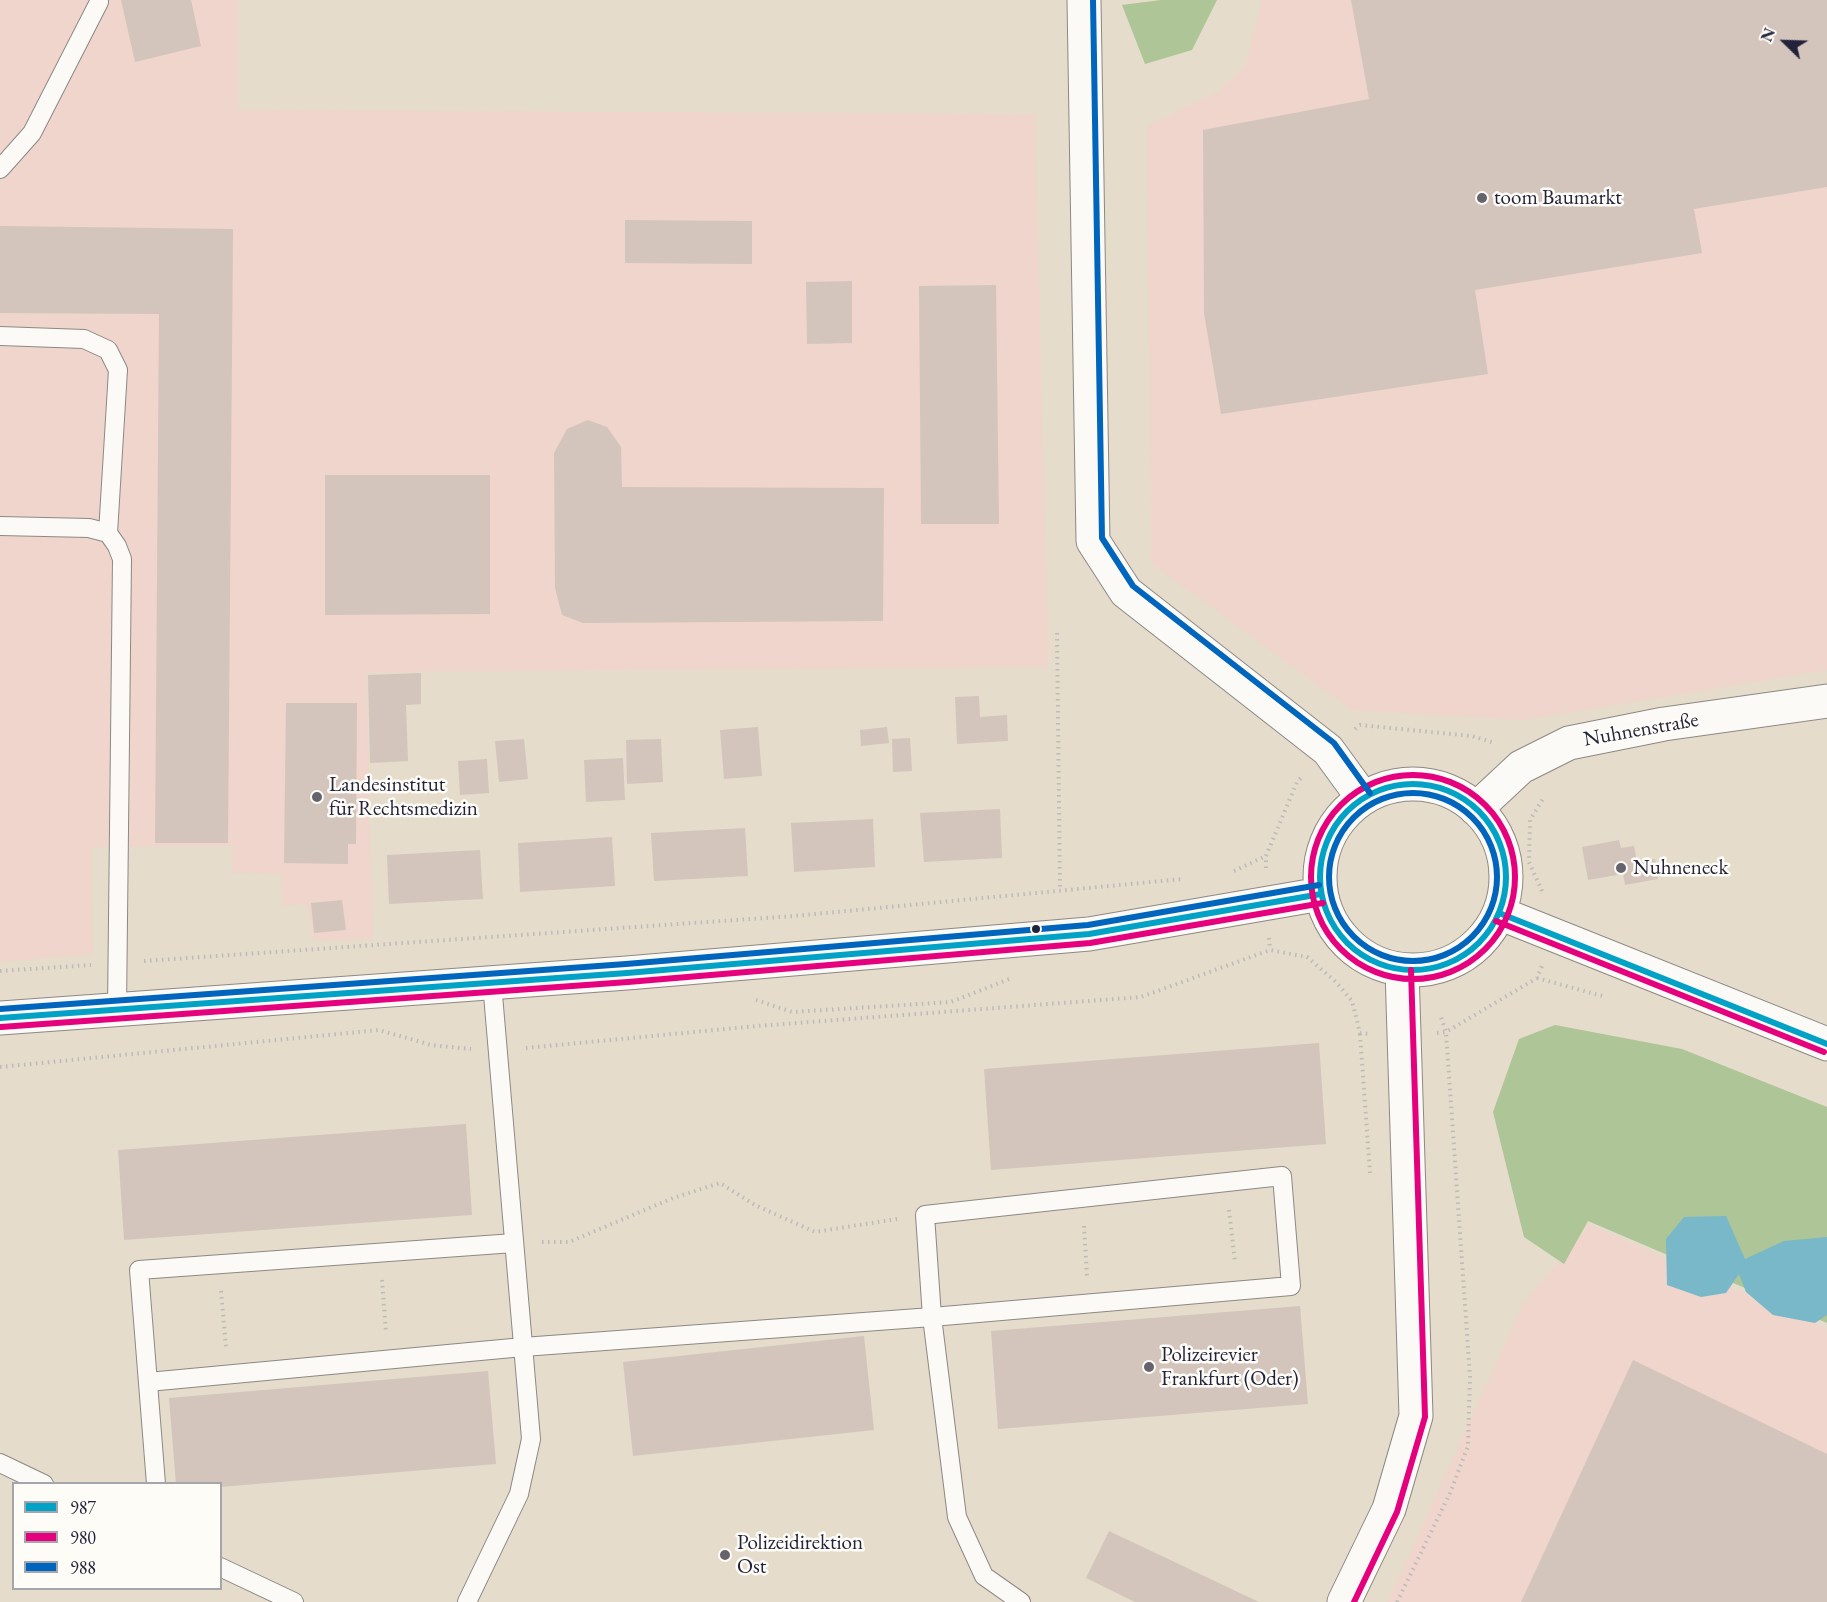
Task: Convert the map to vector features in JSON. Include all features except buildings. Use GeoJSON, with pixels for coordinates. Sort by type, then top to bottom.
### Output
{"type":"FeatureCollection","features":[{"type":"Feature","properties":{"kind":"main road"},"geometry":{"type":"LineString","coordinates":[[1084,0],[1093,542],[1126,592],[1328,750],[1363,798]]}},
{"type":"Feature","properties":{"kind":"main road","name":"Nuhnenstraße"},"geometry":{"type":"LineString","coordinates":[[1476,809],[1496,787],[1521,767],[1569,742],[1664,724],[1827,701]]}},
{"type":"Feature","properties":{"kind":"main road"},"geometry":{"type":"LineString","coordinates":[[1421,784],[1451,792],[1476,809],[1491,826],[1501,846],[1506,869],[1505,891],[1499,913],[1486,935],[1468,952],[1447,964],[1423,970],[1402,970],[1373,962],[1349,945],[1331,922],[1321,894],[1320,866],[1327,840],[1342,816],[1363,798],[1391,786],[1421,784]]}},
{"type":"Feature","properties":{"kind":"main road"},"geometry":{"type":"LineString","coordinates":[[0,1018],[492,982],[1089,933],[1321,894]]}},
{"type":"Feature","properties":{"kind":"main road"},"geometry":{"type":"LineString","coordinates":[[1499,913],[1827,1044]]}},
{"type":"Feature","properties":{"kind":"main road"},"geometry":{"type":"LineString","coordinates":[[1344,1602],[1389,1509],[1416,1416],[1402,970]]}},
{"type":"Feature","properties":{"kind":"lane"},"geometry":{"type":"LineString","coordinates":[[0,169],[32,133],[99,2]]}},
{"type":"Feature","properties":{"kind":"lane"},"geometry":{"type":"LineString","coordinates":[[0,336],[84,339],[108,350],[118,370],[108,534]]}},
{"type":"Feature","properties":{"kind":"lane"},"geometry":{"type":"LineString","coordinates":[[0,526],[89,528],[108,534],[117,546],[122,559],[117,1009]]}},
{"type":"Feature","properties":{"kind":"lane"},"geometry":{"type":"LineString","coordinates":[[468,1602],[519,1494],[531,1439],[492,982]]}},
{"type":"Feature","properties":{"kind":"lane"},"geometry":{"type":"LineString","coordinates":[[148,1382],[523,1347],[932,1317],[1291,1286],[1282,1176],[925,1215],[932,1317],[957,1516],[984,1576],[1021,1602]]}},
{"type":"Feature","properties":{"kind":"lane"},"geometry":{"type":"LineString","coordinates":[[156,1482],[139,1270],[514,1243]]}},
{"type":"Feature","properties":{"kind":"lane"},"geometry":{"type":"LineString","coordinates":[[0,1463],[40,1482]]}},
{"type":"Feature","properties":{"kind":"lane"},"geometry":{"type":"LineString","coordinates":[[222,1568],[294,1602]]}},
{"type":"Feature","properties":{"kind":"path"},"geometry":{"type":"LineString","coordinates":[[1057,633],[1060,891]]}},
{"type":"Feature","properties":{"kind":"path"},"geometry":{"type":"LineString","coordinates":[[1225,875],[1266,856],[1297,782],[1328,750],[1360,725],[1472,736],[1530,753],[1561,774],[1530,820],[1529,862],[1541,890],[1550,896]]}},
{"type":"Feature","properties":{"kind":"path"},"geometry":{"type":"LineString","coordinates":[[0,971],[794,916],[1190,878]]}},
{"type":"Feature","properties":{"kind":"path"},"geometry":{"type":"LineString","coordinates":[[0,1066],[379,1030],[431,1045],[498,1051],[757,1026],[1141,997],[1270,950],[1307,957],[1336,982],[1352,1001],[1360,1033],[1404,1035],[1446,1032],[1537,978]]}},
{"type":"Feature","properties":{"kind":"path"},"geometry":{"type":"LineString","coordinates":[[1226,1182],[1238,1290]]}},
{"type":"Feature","properties":{"kind":"path"},"geometry":{"type":"LineString","coordinates":[[514,1243],[569,1242],[673,1198],[720,1183],[755,1205],[815,1232],[925,1215]]}},
{"type":"Feature","properties":{"kind":"path"},"geometry":{"type":"LineString","coordinates":[[1083,1199],[1089,1304]]}},
{"type":"Feature","properties":{"kind":"path"},"geometry":{"type":"LineString","coordinates":[[380,1253],[388,1360]]}},
{"type":"Feature","properties":{"kind":"path"},"geometry":{"type":"LineString","coordinates":[[218,1264],[228,1374]]}},
{"type":"Feature","properties":{"kind":"shaded area"},"geometry":{"type":"Polygon","coordinates":[[[0,0],[238,0],[238,110],[1035,114],[1048,667],[366,672],[373,939],[314,941],[307,904],[283,906],[282,874],[232,873],[233,846],[91,847],[93,954],[0,962],[0,0]]]}},
{"type":"Feature","properties":{"kind":"shaded area"},"geometry":{"type":"Polygon","coordinates":[[[1262,0],[1827,0],[1827,670],[1525,720],[1352,710],[1151,563],[1147,126],[1218,92],[1246,64],[1262,0]]]}},
{"type":"Feature","properties":{"kind":"shaded area"},"geometry":{"type":"Polygon","coordinates":[[[1590,1225],[1827,1329],[1827,1602],[1388,1602],[1523,1304],[1590,1225]]]}},
{"type":"Feature","properties":{"kind":"green space"},"geometry":{"type":"Polygon","coordinates":[[[1161,0],[1217,0],[1192,50],[1145,64],[1122,5],[1161,0]]]}},
{"type":"Feature","properties":{"kind":"green space"},"geometry":{"type":"Polygon","coordinates":[[[1555,1025],[1682,1049],[1827,1107],[1827,1323],[1588,1221],[1564,1264],[1524,1237],[1493,1112],[1519,1039],[1555,1025]]]}},
{"type":"Feature","properties":{"kind":"water"},"geometry":{"type":"Polygon","coordinates":[[[1726,1216],[1745,1259],[1784,1241],[1827,1237],[1827,1315],[1815,1323],[1773,1315],[1746,1292],[1739,1274],[1726,1293],[1701,1297],[1667,1285],[1666,1239],[1684,1217],[1726,1216]]]}},
{"type":"Feature","properties":{"kind":"transit line","name":"988"},"geometry":{"type":"LineString","coordinates":[[1093,0],[1102,538],[1133,586],[1334,743],[1370,793]]}},
{"type":"Feature","properties":{"kind":"transit line","name":"980"},"geometry":{"type":"LineString","coordinates":[[1413,775],[1433,777],[1452,783],[1485,805],[1507,838],[1513,857],[1515,877],[1513,897],[1507,916],[1485,949],[1452,971],[1433,977],[1413,979],[1393,977],[1374,971],[1341,949],[1319,916],[1313,897],[1311,877],[1313,857],[1319,838],[1341,805],[1374,783],[1393,777],[1413,775]]}},
{"type":"Feature","properties":{"kind":"transit line","name":"987"},"geometry":{"type":"LineString","coordinates":[[1413,784],[1448,791],[1479,811],[1499,842],[1506,877],[1499,912],[1479,943],[1448,963],[1413,970],[1378,963],[1347,943],[1327,912],[1320,877],[1327,842],[1347,811],[1378,791],[1413,784]]}},
{"type":"Feature","properties":{"kind":"transit line","name":"988"},"geometry":{"type":"LineString","coordinates":[[1413,793],[1445,800],[1459,807],[1472,818],[1483,831],[1490,845],[1497,877],[1490,909],[1483,923],[1472,936],[1459,947],[1445,954],[1413,961],[1381,954],[1367,947],[1354,936],[1343,923],[1336,909],[1329,877],[1336,845],[1343,831],[1354,818],[1367,807],[1381,800],[1413,793]]}},
{"type":"Feature","properties":{"kind":"transit line","name":"988"},"geometry":{"type":"LineString","coordinates":[[0,1009],[626,964],[1088,925],[1319,885]]}},
{"type":"Feature","properties":{"kind":"transit line","name":"987"},"geometry":{"type":"LineString","coordinates":[[0,1018],[627,973],[1089,934],[1321,894]]}},
{"type":"Feature","properties":{"kind":"transit line","name":"980"},"geometry":{"type":"LineString","coordinates":[[1,1027],[628,982],[1090,943],[1323,903]]}},
{"type":"Feature","properties":{"kind":"transit line","name":"987"},"geometry":{"type":"LineString","coordinates":[[1499,913],[1827,1044]]}},
{"type":"Feature","properties":{"kind":"transit line","name":"980"},"geometry":{"type":"LineString","coordinates":[[1496,921],[1824,1052]]}},
{"type":"Feature","properties":{"kind":"transit line","name":"980"},"geometry":{"type":"LineString","coordinates":[[1354,1602],[1397,1512],[1425,1417],[1411,970]]}},
{"type":"Feature","properties":{"kind":"place","name":"toom Baumarkt"},"geometry":{"type":"Point","coordinates":[1482,198]}},
{"type":"Feature","properties":{"kind":"place","name":"Landesinstitut für Rechtsmedizin"},"geometry":{"type":"Point","coordinates":[317,797]}},
{"type":"Feature","properties":{"kind":"place","name":"Nuhneneck"},"geometry":{"type":"Point","coordinates":[1621,868]}},
{"type":"Feature","properties":{"kind":"place","name":"Polizeirevier Frankfurt (Oder)"},"geometry":{"type":"Point","coordinates":[1149,1367]}},
{"type":"Feature","properties":{"kind":"place","name":"Polizeidirektion Ost"},"geometry":{"type":"Point","coordinates":[725,1555]}}]}
